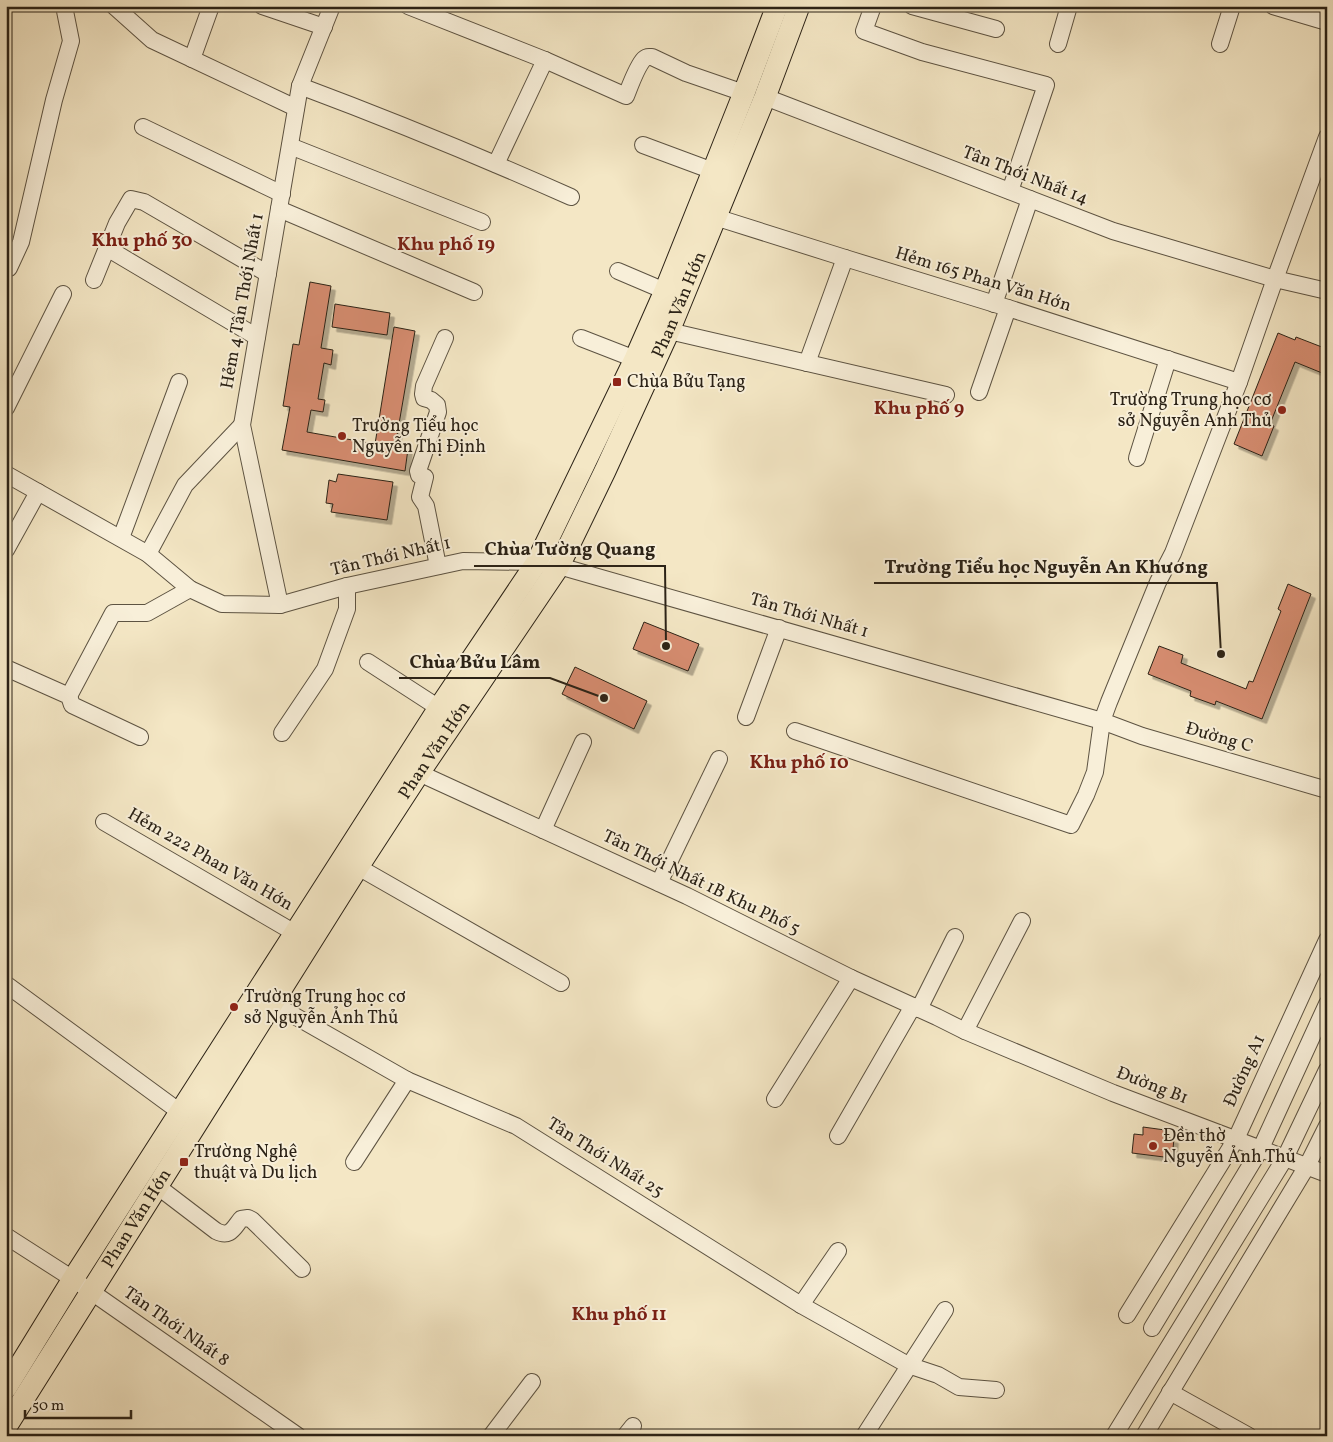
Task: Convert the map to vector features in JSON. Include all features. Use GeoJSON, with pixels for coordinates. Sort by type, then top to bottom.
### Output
{"type":"FeatureCollection","features":[{"type":"Feature","properties":{"kind":"main road","name":"Phan Văn Hớn"},"geometry":{"type":"LineString","coordinates":[[6,1388],[73,1279],[439,708],[537,562],[636,359],[666,292],[777,6]]}},
{"type":"Feature","properties":{"kind":"main road","name":"Phan Văn Hớn"},"geometry":{"type":"LineString","coordinates":[[6,1428],[358,868],[419,773],[559,566],[669,331],[765,96],[799,6]]}},
{"type":"Feature","properties":{"kind":"street"},"geometry":{"type":"LineString","coordinates":[[6,268],[9,268],[21,242],[54,100],[71,41],[64,6]]}},
{"type":"Feature","properties":{"kind":"street"},"geometry":{"type":"LineString","coordinates":[[114,6],[152,40],[296,108]]}},
{"type":"Feature","properties":{"kind":"street"},"geometry":{"type":"LineString","coordinates":[[192,59],[211,6]]}},
{"type":"Feature","properties":{"kind":"street"},"geometry":{"type":"LineString","coordinates":[[262,6],[324,27]]}},
{"type":"Feature","properties":{"kind":"street","name":"Hẻm 4 Tân Thới Nhất 1"},"geometry":{"type":"LineString","coordinates":[[280,605],[242,425],[300,86],[332,6]]}},
{"type":"Feature","properties":{"kind":"street"},"geometry":{"type":"LineString","coordinates":[[408,6],[545,60],[626,96],[640,65],[648,57],[652,57],[686,73],[744,93]]}},
{"type":"Feature","properties":{"kind":"street"},"geometry":{"type":"LineString","coordinates":[[873,6],[864,31],[922,52],[1046,85],[1010,191]]}},
{"type":"Feature","properties":{"kind":"street"},"geometry":{"type":"LineString","coordinates":[[912,6],[996,29]]}},
{"type":"Feature","properties":{"kind":"street"},"geometry":{"type":"LineString","coordinates":[[1058,44],[1069,6]]}},
{"type":"Feature","properties":{"kind":"street"},"geometry":{"type":"LineString","coordinates":[[1220,44],[1232,6]]}},
{"type":"Feature","properties":{"kind":"street"},"geometry":{"type":"LineString","coordinates":[[1273,6],[1327,22]]}},
{"type":"Feature","properties":{"kind":"street"},"geometry":{"type":"LineString","coordinates":[[496,164],[545,60]]}},
{"type":"Feature","properties":{"kind":"street"},"geometry":{"type":"LineString","coordinates":[[300,86],[496,164],[570,196]]}},
{"type":"Feature","properties":{"kind":"street","name":"Tân Thới Nhất 14"},"geometry":{"type":"LineString","coordinates":[[765,96],[1113,231],[1275,279],[1327,291]]}},
{"type":"Feature","properties":{"kind":"street"},"geometry":{"type":"LineString","coordinates":[[144,127],[280,201],[474,292]]}},
{"type":"Feature","properties":{"kind":"street"},"geometry":{"type":"LineString","coordinates":[[795,731],[1071,825],[1086,795],[1094,772],[1102,721],[1158,582],[1173,553],[1240,382],[1327,137]]}},
{"type":"Feature","properties":{"kind":"street"},"geometry":{"type":"LineString","coordinates":[[643,145],[712,171]]}},
{"type":"Feature","properties":{"kind":"street"},"geometry":{"type":"LineString","coordinates":[[290,146],[482,222]]}},
{"type":"Feature","properties":{"kind":"street"},"geometry":{"type":"LineString","coordinates":[[94,280],[117,223],[132,199],[144,202],[268,274]]}},
{"type":"Feature","properties":{"kind":"street"},"geometry":{"type":"LineString","coordinates":[[979,392],[1030,199]]}},
{"type":"Feature","properties":{"kind":"street","name":"Hẻm 165 Phan Văn Hớn"},"geometry":{"type":"LineString","coordinates":[[715,217],[1240,382]]}},
{"type":"Feature","properties":{"kind":"street"},"geometry":{"type":"LineString","coordinates":[[107,248],[257,337]]}},
{"type":"Feature","properties":{"kind":"street"},"geometry":{"type":"LineString","coordinates":[[808,363],[845,258]]}},
{"type":"Feature","properties":{"kind":"street"},"geometry":{"type":"LineString","coordinates":[[618,271],[666,292]]}},
{"type":"Feature","properties":{"kind":"street"},"geometry":{"type":"LineString","coordinates":[[6,408],[63,294]]}},
{"type":"Feature","properties":{"kind":"street"},"geometry":{"type":"LineString","coordinates":[[669,331],[946,395]]}},
{"type":"Feature","properties":{"kind":"street"},"geometry":{"type":"LineString","coordinates":[[438,566],[426,506],[420,497],[425,477],[419,474],[418,471],[438,412],[437,405],[431,400],[424,398],[424,386],[446,338]]}},
{"type":"Feature","properties":{"kind":"street"},"geometry":{"type":"LineString","coordinates":[[581,338],[636,359]]}},
{"type":"Feature","properties":{"kind":"street"},"geometry":{"type":"LineString","coordinates":[[1137,458],[1168,359]]}},
{"type":"Feature","properties":{"kind":"street"},"geometry":{"type":"LineString","coordinates":[[121,538],[179,382]]}},
{"type":"Feature","properties":{"kind":"street"},"geometry":{"type":"LineString","coordinates":[[148,554],[185,485],[242,425]]}},
{"type":"Feature","properties":{"kind":"street","name":"Tân Thới Nhất 1"},"geometry":{"type":"LineString","coordinates":[[6,474],[148,554],[190,589],[222,604],[280,605],[348,586],[463,561],[537,562],[559,566],[1102,721]]}},
{"type":"Feature","properties":{"kind":"street"},"geometry":{"type":"LineString","coordinates":[[6,550],[38,492]]}},
{"type":"Feature","properties":{"kind":"street"},"geometry":{"type":"LineString","coordinates":[[282,733],[325,669],[347,609],[348,586]]}},
{"type":"Feature","properties":{"kind":"street"},"geometry":{"type":"LineString","coordinates":[[140,737],[72,706],[69,696],[112,613],[147,613],[190,589]]}},
{"type":"Feature","properties":{"kind":"street"},"geometry":{"type":"LineString","coordinates":[[746,717],[779,628]]}},
{"type":"Feature","properties":{"kind":"street"},"geometry":{"type":"LineString","coordinates":[[368,662],[439,708]]}},
{"type":"Feature","properties":{"kind":"street"},"geometry":{"type":"LineString","coordinates":[[6,668],[69,696]]}},
{"type":"Feature","properties":{"kind":"street","name":"Đường C"},"geometry":{"type":"LineString","coordinates":[[1102,721],[1142,736],[1327,790]]}},
{"type":"Feature","properties":{"kind":"street"},"geometry":{"type":"LineString","coordinates":[[543,830],[583,742]]}},
{"type":"Feature","properties":{"kind":"street"},"geometry":{"type":"LineString","coordinates":[[659,883],[719,759]]}},
{"type":"Feature","properties":{"kind":"street","name":"Tân Thới Nhất 1B Khu Phố 5"},"geometry":{"type":"LineString","coordinates":[[419,773],[659,883],[851,978],[965,1031]]}},
{"type":"Feature","properties":{"kind":"street","name":"Hẻm 222 Phan Văn Hớn"},"geometry":{"type":"LineString","coordinates":[[104,822],[295,933]]}},
{"type":"Feature","properties":{"kind":"street"},"geometry":{"type":"LineString","coordinates":[[358,868],[561,983]]}},
{"type":"Feature","properties":{"kind":"street"},"geometry":{"type":"LineString","coordinates":[[965,1031],[1022,921]]}},
{"type":"Feature","properties":{"kind":"street"},"geometry":{"type":"LineString","coordinates":[[838,1136],[916,1007],[955,936]]}},
{"type":"Feature","properties":{"kind":"street","name":"Đường A1"},"geometry":{"type":"LineString","coordinates":[[1127,1315],[1236,1139],[1327,940]]}},
{"type":"Feature","properties":{"kind":"street"},"geometry":{"type":"LineString","coordinates":[[775,1099],[851,978]]}},
{"type":"Feature","properties":{"kind":"street"},"geometry":{"type":"LineString","coordinates":[[8,985],[180,1112]]}},
{"type":"Feature","properties":{"kind":"street","name":"Tân Thới Nhất 25"},"geometry":{"type":"LineString","coordinates":[[272,1004],[407,1080],[516,1126],[801,1305],[908,1365],[938,1375],[960,1387],[996,1390]]}},
{"type":"Feature","properties":{"kind":"street"},"geometry":{"type":"LineString","coordinates":[[1152,1328],[1261,1148],[1327,1004]]}},
{"type":"Feature","properties":{"kind":"street","name":"Đường B1"},"geometry":{"type":"LineString","coordinates":[[965,1031],[1113,1093],[1327,1174]]}},
{"type":"Feature","properties":{"kind":"street"},"geometry":{"type":"LineString","coordinates":[[1114,1436],[1285,1158],[1327,1070]]}},
{"type":"Feature","properties":{"kind":"street"},"geometry":{"type":"LineString","coordinates":[[354,1162],[407,1080]]}},
{"type":"Feature","properties":{"kind":"street"},"geometry":{"type":"LineString","coordinates":[[1144,1436],[1306,1166],[1327,1126]]}},
{"type":"Feature","properties":{"kind":"street"},"geometry":{"type":"LineString","coordinates":[[157,1186],[216,1231],[223,1234],[230,1232],[241,1219],[248,1218],[252,1220],[302,1269]]}},
{"type":"Feature","properties":{"kind":"street","name":"Tân Thới Nhất 8"},"geometry":{"type":"LineString","coordinates":[[6,1236],[73,1279],[298,1436]]}},
{"type":"Feature","properties":{"kind":"street"},"geometry":{"type":"LineString","coordinates":[[801,1305],[838,1250]]}},
{"type":"Feature","properties":{"kind":"street"},"geometry":{"type":"LineString","coordinates":[[864,1436],[945,1310]]}},
{"type":"Feature","properties":{"kind":"street"},"geometry":{"type":"LineString","coordinates":[[491,1436],[532,1382]]}},
{"type":"Feature","properties":{"kind":"street"},"geometry":{"type":"LineString","coordinates":[[1170,1392],[1249,1436]]}},
{"type":"Feature","properties":{"kind":"street"},"geometry":{"type":"LineString","coordinates":[[6,1428],[13,1436]]}},
{"type":"Feature","properties":{"kind":"building"},"geometry":{"type":"Polygon","coordinates":[[[310,282],[331,286],[321,348],[333,350],[331,365],[324,363],[318,399],[325,400],[323,412],[311,410],[307,432],[375,444],[394,327],[415,331],[395,447],[408,449],[405,471],[282,450],[290,407],[283,406],[293,344],[299,345],[310,282]]]}},
{"type":"Feature","properties":{"kind":"building"},"geometry":{"type":"Polygon","coordinates":[[[335,304],[390,313],[387,335],[332,327],[335,304]]]}},
{"type":"Feature","properties":{"kind":"building"},"geometry":{"type":"Polygon","coordinates":[[[1278,333],[1295,340],[1296,337],[1327,349],[1327,375],[1295,362],[1270,424],[1274,426],[1262,456],[1234,444],[1278,333]]]}},
{"type":"Feature","properties":{"kind":"building"},"geometry":{"type":"Polygon","coordinates":[[[338,474],[393,482],[387,520],[331,512],[333,504],[326,503],[329,480],[336,482],[338,474]]]}},
{"type":"Feature","properties":{"kind":"building"},"geometry":{"type":"Polygon","coordinates":[[[1288,584],[1311,594],[1262,719],[1216,701],[1215,705],[1190,696],[1191,691],[1148,674],[1159,646],[1183,655],[1181,663],[1246,689],[1249,681],[1253,682],[1281,611],[1278,609],[1288,584]]]}},
{"type":"Feature","properties":{"kind":"building"},"geometry":{"type":"Polygon","coordinates":[[[644,622],[699,644],[688,671],[633,649],[644,622]]]}},
{"type":"Feature","properties":{"kind":"building"},"geometry":{"type":"Polygon","coordinates":[[[575,667],[647,701],[634,729],[562,694],[575,667]]]}},
{"type":"Feature","properties":{"kind":"building","name":"Đền thờ Nguyễn Ảnh Thủ"},"geometry":{"type":"Polygon","coordinates":[[[1143,1127],[1165,1130],[1164,1137],[1174,1139],[1172,1158],[1132,1153],[1134,1134],[1143,1135],[1143,1127]]]}},
{"type":"Feature","properties":{"kind":"place","name":"Chùa Bửu Tạng"},"geometry":{"type":"Point","coordinates":[617,382]}},
{"type":"Feature","properties":{"kind":"place","name":"Trường Trung học cơ sở Nguyễn Anh Thủ"},"geometry":{"type":"Point","coordinates":[1282,410]}},
{"type":"Feature","properties":{"kind":"place","name":"Trường Tiểu học Nguyễn Thị Định"},"geometry":{"type":"Point","coordinates":[342,436]}},
{"type":"Feature","properties":{"kind":"place","name":"Chùa Tường Quang"},"geometry":{"type":"Point","coordinates":[666,646]}},
{"type":"Feature","properties":{"kind":"place","name":"Trường Tiểu học Nguyễn An Khương"},"geometry":{"type":"Point","coordinates":[1221,654]}},
{"type":"Feature","properties":{"kind":"place","name":"Chùa Bửu Lâm"},"geometry":{"type":"Point","coordinates":[604,698]}},
{"type":"Feature","properties":{"kind":"place","name":"Trường Trung học cơ sở Nguyễn Ảnh Thủ"},"geometry":{"type":"Point","coordinates":[234,1007]}},
{"type":"Feature","properties":{"kind":"place","name":"Đền thờ Nguyễn Ảnh Thủ"},"geometry":{"type":"Point","coordinates":[1153,1146]}},
{"type":"Feature","properties":{"kind":"place","name":"Trường Nghệ thuật và Du lịch"},"geometry":{"type":"Point","coordinates":[184,1162]}},
{"type":"Feature","properties":{"kind":"district","name":"Khu phố 30"},"geometry":{"type":"Point","coordinates":[142,241]}},
{"type":"Feature","properties":{"kind":"district","name":"Khu phố 19"},"geometry":{"type":"Point","coordinates":[446,245]}},
{"type":"Feature","properties":{"kind":"district","name":"Khu phố 9"},"geometry":{"type":"Point","coordinates":[919,409]}},
{"type":"Feature","properties":{"kind":"district","name":"Khu phố 10"},"geometry":{"type":"Point","coordinates":[799,763]}},
{"type":"Feature","properties":{"kind":"district","name":"Khu phố 11"},"geometry":{"type":"Point","coordinates":[619,1315]}}]}
